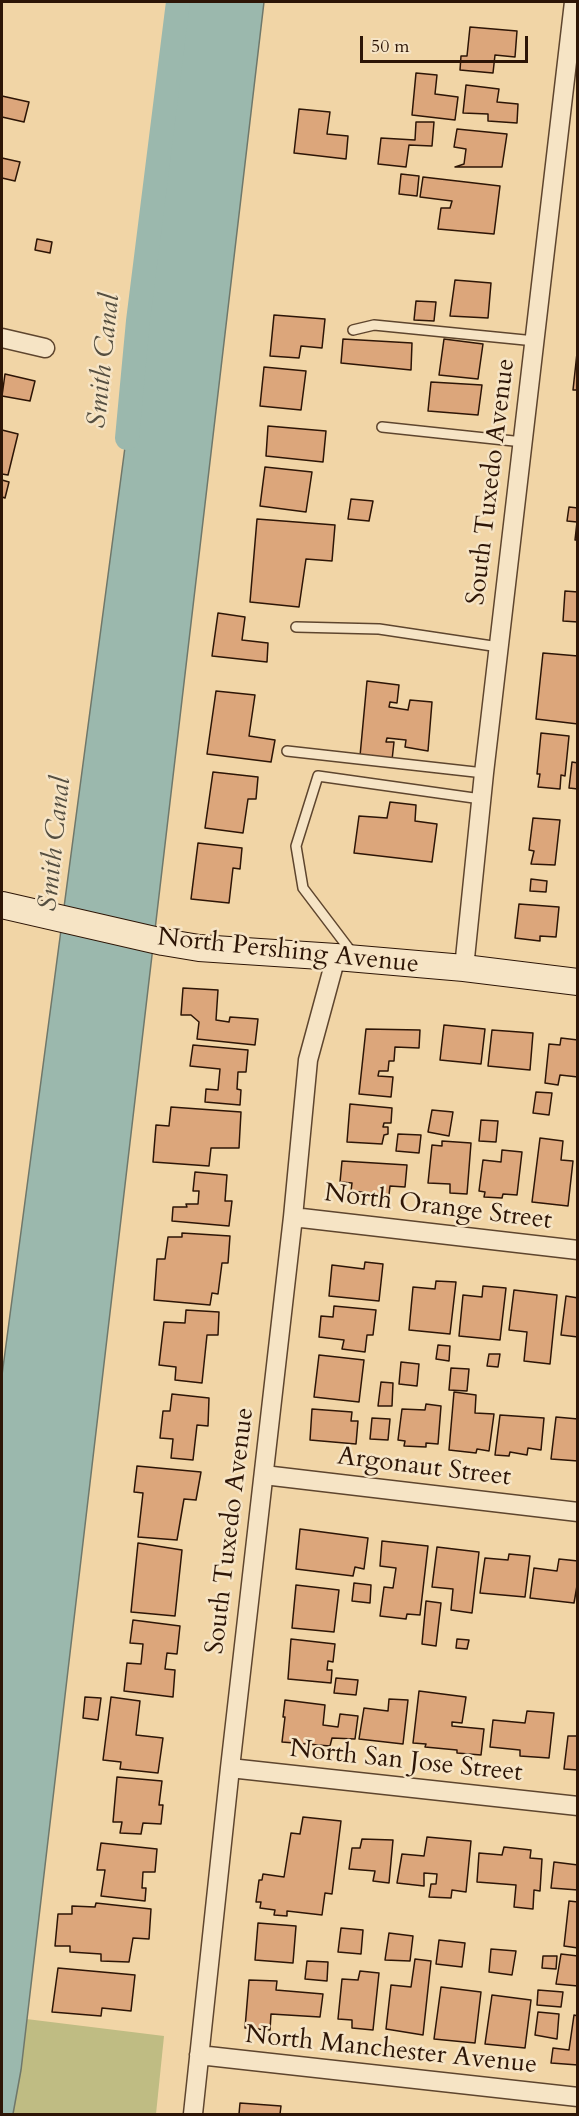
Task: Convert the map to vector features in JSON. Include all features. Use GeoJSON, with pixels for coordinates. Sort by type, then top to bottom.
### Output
{"type":"FeatureCollection","features":[{"type":"Feature","properties":{"kind":"main road","name":"North Pershing Avenue"},"geometry":{"type":"LineString","coordinates":[[2,905],[163,942],[199,948],[464,969],[578,982]]}},
{"type":"Feature","properties":{"kind":"street","name":"South Tuxedo Avenue"},"geometry":{"type":"LineString","coordinates":[[464,969],[481,799],[574,2]]}},
{"type":"Feature","properties":{"kind":"street"},"geometry":{"type":"LineString","coordinates":[[2,338],[45,348]]}},
{"type":"Feature","properties":{"kind":"street","name":"South Tuxedo Avenue"},"geometry":{"type":"LineString","coordinates":[[193,2115],[293,1217],[308,1060],[347,959]]}},
{"type":"Feature","properties":{"kind":"street","name":"North Orange Street"},"geometry":{"type":"LineString","coordinates":[[293,1217],[578,1250]]}},
{"type":"Feature","properties":{"kind":"street","name":"Argonaut Street"},"geometry":{"type":"LineString","coordinates":[[264,1475],[578,1512]]}},
{"type":"Feature","properties":{"kind":"street","name":"North San Jose Street"},"geometry":{"type":"LineString","coordinates":[[230,1768],[578,1806]]}},
{"type":"Feature","properties":{"kind":"street","name":"North Manchester Avenue"},"geometry":{"type":"LineString","coordinates":[[200,2055],[578,2097]]}},
{"type":"Feature","properties":{"kind":"lane"},"geometry":{"type":"LineString","coordinates":[[353,330],[374,325],[535,341]]}},
{"type":"Feature","properties":{"kind":"lane"},"geometry":{"type":"LineString","coordinates":[[382,427],[523,442]]}},
{"type":"Feature","properties":{"kind":"lane"},"geometry":{"type":"LineString","coordinates":[[296,627],[379,629],[499,647]]}},
{"type":"Feature","properties":{"kind":"lane"},"geometry":{"type":"LineString","coordinates":[[287,751],[484,773]]}},
{"type":"Feature","properties":{"kind":"lane"},"geometry":{"type":"LineString","coordinates":[[347,959],[303,888],[296,846],[318,776],[481,799]]}},
{"type":"Feature","properties":{"kind":"shaded area"},"geometry":{"type":"Polygon","coordinates":[[[184,2],[264,2],[21,2070],[13,2114],[2,2114],[2,1375],[184,2]]]}},
{"type":"Feature","properties":{"kind":"shaded area"},"geometry":{"type":"Polygon","coordinates":[[[2,2016],[164,2036],[156,2114],[2,2114],[2,2016]]]}},
{"type":"Feature","properties":{"kind":"building"},"geometry":{"type":"Polygon","coordinates":[[[470,27],[517,31],[515,57],[495,55],[493,73],[460,70],[461,56],[467,56],[470,27]]]}},
{"type":"Feature","properties":{"kind":"building"},"geometry":{"type":"Polygon","coordinates":[[[416,73],[437,75],[435,94],[458,97],[455,120],[412,115],[416,73]]]}},
{"type":"Feature","properties":{"kind":"building"},"geometry":{"type":"Polygon","coordinates":[[[466,85],[499,89],[497,102],[518,104],[517,123],[488,121],[488,114],[463,113],[466,85]]]}},
{"type":"Feature","properties":{"kind":"building"},"geometry":{"type":"Polygon","coordinates":[[[2,96],[29,102],[24,122],[2,117],[2,96]]]}},
{"type":"Feature","properties":{"kind":"building"},"geometry":{"type":"Polygon","coordinates":[[[299,109],[330,112],[327,134],[348,136],[346,159],[294,153],[299,109]]]}},
{"type":"Feature","properties":{"kind":"building"},"geometry":{"type":"Polygon","coordinates":[[[416,122],[434,122],[432,146],[409,145],[406,167],[378,164],[381,138],[415,140],[416,122]]]}},
{"type":"Feature","properties":{"kind":"building"},"geometry":{"type":"Polygon","coordinates":[[[457,129],[507,134],[502,167],[455,167],[464,164],[466,149],[454,147],[457,129]]]}},
{"type":"Feature","properties":{"kind":"building"},"geometry":{"type":"Polygon","coordinates":[[[2,158],[20,162],[15,181],[2,178],[2,158]]]}},
{"type":"Feature","properties":{"kind":"building"},"geometry":{"type":"Polygon","coordinates":[[[401,174],[419,176],[417,196],[399,194],[401,174]]]}},
{"type":"Feature","properties":{"kind":"building"},"geometry":{"type":"Polygon","coordinates":[[[423,177],[500,186],[494,234],[438,229],[441,208],[450,208],[452,201],[420,197],[423,177]]]}},
{"type":"Feature","properties":{"kind":"building"},"geometry":{"type":"Polygon","coordinates":[[[37,239],[52,242],[50,253],[35,250],[37,239]]]}},
{"type":"Feature","properties":{"kind":"building"},"geometry":{"type":"Polygon","coordinates":[[[455,280],[491,283],[488,318],[450,316],[455,280]]]}},
{"type":"Feature","properties":{"kind":"building"},"geometry":{"type":"Polygon","coordinates":[[[416,301],[436,302],[434,321],[414,320],[416,301]]]}},
{"type":"Feature","properties":{"kind":"building"},"geometry":{"type":"Polygon","coordinates":[[[274,315],[325,319],[322,348],[301,346],[299,358],[270,356],[274,315]]]}},
{"type":"Feature","properties":{"kind":"building"},"geometry":{"type":"Polygon","coordinates":[[[343,339],[412,343],[411,370],[341,363],[343,339]]]}},
{"type":"Feature","properties":{"kind":"building"},"geometry":{"type":"Polygon","coordinates":[[[444,339],[483,344],[478,379],[439,375],[444,339]]]}},
{"type":"Feature","properties":{"kind":"building"},"geometry":{"type":"Polygon","coordinates":[[[577,353],[578,390],[573,390],[577,353]]]}},
{"type":"Feature","properties":{"kind":"building"},"geometry":{"type":"Polygon","coordinates":[[[264,367],[306,371],[301,410],[260,406],[264,367]]]}},
{"type":"Feature","properties":{"kind":"building"},"geometry":{"type":"Polygon","coordinates":[[[5,374],[35,381],[30,401],[2,396],[5,374]]]}},
{"type":"Feature","properties":{"kind":"building"},"geometry":{"type":"Polygon","coordinates":[[[431,382],[482,385],[478,415],[428,411],[431,382]]]}},
{"type":"Feature","properties":{"kind":"building"},"geometry":{"type":"Polygon","coordinates":[[[268,426],[326,431],[323,462],[266,456],[268,426]]]}},
{"type":"Feature","properties":{"kind":"building"},"geometry":{"type":"Polygon","coordinates":[[[2,430],[18,434],[8,475],[2,474],[2,430]]]}},
{"type":"Feature","properties":{"kind":"building"},"geometry":{"type":"Polygon","coordinates":[[[265,467],[312,472],[306,512],[260,506],[265,467]]]}},
{"type":"Feature","properties":{"kind":"building"},"geometry":{"type":"Polygon","coordinates":[[[2,480],[9,482],[5,498],[2,497],[2,480]]]}},
{"type":"Feature","properties":{"kind":"building"},"geometry":{"type":"Polygon","coordinates":[[[351,499],[373,501],[369,521],[348,519],[351,499]]]}},
{"type":"Feature","properties":{"kind":"building"},"geometry":{"type":"Polygon","coordinates":[[[569,507],[578,508],[578,540],[575,540],[577,522],[567,521],[569,507]]]}},
{"type":"Feature","properties":{"kind":"building"},"geometry":{"type":"Polygon","coordinates":[[[257,519],[335,525],[332,561],[306,559],[299,607],[250,602],[257,519]]]}},
{"type":"Feature","properties":{"kind":"building"},"geometry":{"type":"Polygon","coordinates":[[[565,591],[578,592],[578,622],[563,621],[565,591]]]}},
{"type":"Feature","properties":{"kind":"building"},"geometry":{"type":"Polygon","coordinates":[[[218,613],[245,617],[242,640],[268,643],[267,662],[212,656],[218,613]]]}},
{"type":"Feature","properties":{"kind":"building"},"geometry":{"type":"Polygon","coordinates":[[[543,653],[578,656],[578,724],[536,719],[543,653]]]}},
{"type":"Feature","properties":{"kind":"building"},"geometry":{"type":"Polygon","coordinates":[[[367,681],[399,685],[397,703],[390,702],[389,707],[408,710],[410,700],[432,702],[428,751],[405,747],[406,740],[387,738],[386,742],[394,742],[392,760],[360,756],[367,681]]]}},
{"type":"Feature","properties":{"kind":"building"},"geometry":{"type":"Polygon","coordinates":[[[216,691],[255,695],[249,736],[275,740],[271,762],[207,754],[216,691]]]}},
{"type":"Feature","properties":{"kind":"building"},"geometry":{"type":"Polygon","coordinates":[[[541,733],[569,736],[565,776],[561,775],[560,789],[538,787],[541,733]]]}},
{"type":"Feature","properties":{"kind":"building"},"geometry":{"type":"Polygon","coordinates":[[[572,762],[578,763],[578,789],[569,788],[572,762]]]}},
{"type":"Feature","properties":{"kind":"building"},"geometry":{"type":"Polygon","coordinates":[[[213,772],[258,777],[256,799],[248,799],[243,833],[205,828],[213,772]]]}},
{"type":"Feature","properties":{"kind":"building"},"geometry":{"type":"Polygon","coordinates":[[[390,802],[416,805],[415,821],[437,824],[432,862],[354,853],[359,816],[387,818],[390,802]]]}},
{"type":"Feature","properties":{"kind":"building"},"geometry":{"type":"Polygon","coordinates":[[[533,818],[560,820],[555,865],[531,864],[534,851],[529,850],[533,818]]]}},
{"type":"Feature","properties":{"kind":"building"},"geometry":{"type":"Polygon","coordinates":[[[198,843],[242,848],[240,869],[233,868],[229,903],[191,899],[198,843]]]}},
{"type":"Feature","properties":{"kind":"building"},"geometry":{"type":"Polygon","coordinates":[[[531,879],[547,881],[546,892],[530,891],[531,879]]]}},
{"type":"Feature","properties":{"kind":"building"},"geometry":{"type":"Polygon","coordinates":[[[519,904],[559,907],[556,937],[540,936],[540,941],[515,938],[519,904]]]}},
{"type":"Feature","properties":{"kind":"building"},"geometry":{"type":"Polygon","coordinates":[[[183,988],[218,990],[216,1020],[229,1022],[230,1017],[258,1019],[255,1045],[197,1039],[199,1022],[191,1015],[181,1015],[183,988]]]}},
{"type":"Feature","properties":{"kind":"building"},"geometry":{"type":"Polygon","coordinates":[[[444,1025],[485,1029],[481,1064],[440,1060],[444,1025]]]}},
{"type":"Feature","properties":{"kind":"building"},"geometry":{"type":"Polygon","coordinates":[[[366,1029],[420,1030],[419,1048],[395,1047],[394,1061],[389,1061],[388,1071],[379,1071],[378,1076],[393,1077],[391,1097],[359,1094],[366,1029]]]}},
{"type":"Feature","properties":{"kind":"building"},"geometry":{"type":"Polygon","coordinates":[[[492,1030],[533,1033],[530,1070],[488,1066],[492,1030]]]}},
{"type":"Feature","properties":{"kind":"building"},"geometry":{"type":"Polygon","coordinates":[[[561,1038],[578,1040],[578,1077],[560,1075],[558,1085],[545,1083],[549,1044],[560,1045],[561,1038]]]}},
{"type":"Feature","properties":{"kind":"building"},"geometry":{"type":"Polygon","coordinates":[[[193,1045],[248,1050],[246,1072],[238,1072],[237,1089],[241,1090],[240,1105],[205,1102],[206,1089],[218,1090],[220,1069],[190,1066],[193,1045]]]}},
{"type":"Feature","properties":{"kind":"building"},"geometry":{"type":"Polygon","coordinates":[[[536,1092],[552,1093],[549,1115],[533,1113],[536,1092]]]}},
{"type":"Feature","properties":{"kind":"building"},"geometry":{"type":"Polygon","coordinates":[[[350,1104],[392,1108],[391,1123],[384,1123],[383,1127],[388,1127],[388,1134],[384,1135],[382,1144],[347,1142],[350,1104]]]}},
{"type":"Feature","properties":{"kind":"building"},"geometry":{"type":"Polygon","coordinates":[[[171,1107],[241,1112],[239,1148],[211,1148],[209,1166],[153,1162],[156,1125],[169,1126],[171,1107]]]}},
{"type":"Feature","properties":{"kind":"building"},"geometry":{"type":"Polygon","coordinates":[[[432,1110],[453,1112],[449,1136],[428,1132],[432,1110]]]}},
{"type":"Feature","properties":{"kind":"building"},"geometry":{"type":"Polygon","coordinates":[[[481,1120],[498,1121],[496,1142],[479,1141],[481,1120]]]}},
{"type":"Feature","properties":{"kind":"building"},"geometry":{"type":"Polygon","coordinates":[[[398,1134],[421,1135],[419,1153],[396,1151],[398,1134]]]}},
{"type":"Feature","properties":{"kind":"building"},"geometry":{"type":"Polygon","coordinates":[[[540,1138],[563,1141],[561,1160],[573,1161],[568,1206],[532,1202],[540,1138]]]}},
{"type":"Feature","properties":{"kind":"building"},"geometry":{"type":"Polygon","coordinates":[[[442,1141],[471,1143],[467,1194],[450,1193],[450,1184],[428,1183],[432,1145],[442,1146],[442,1141]]]}},
{"type":"Feature","properties":{"kind":"building"},"geometry":{"type":"Polygon","coordinates":[[[502,1150],[522,1152],[517,1195],[503,1194],[502,1198],[484,1197],[485,1192],[479,1191],[483,1160],[501,1162],[502,1150]]]}},
{"type":"Feature","properties":{"kind":"building"},"geometry":{"type":"Polygon","coordinates":[[[342,1161],[407,1165],[405,1187],[390,1186],[389,1195],[351,1191],[352,1183],[340,1182],[342,1161]]]}},
{"type":"Feature","properties":{"kind":"building"},"geometry":{"type":"Polygon","coordinates":[[[195,1172],[227,1175],[225,1201],[232,1201],[229,1226],[172,1221],[173,1207],[198,1204],[199,1191],[193,1191],[195,1172]]]}},
{"type":"Feature","properties":{"kind":"building"},"geometry":{"type":"Polygon","coordinates":[[[182,1233],[230,1236],[228,1263],[222,1263],[218,1294],[212,1293],[210,1305],[154,1300],[157,1259],[165,1259],[168,1237],[182,1237],[182,1233]]]}},
{"type":"Feature","properties":{"kind":"building"},"geometry":{"type":"Polygon","coordinates":[[[365,1262],[383,1264],[379,1301],[329,1296],[332,1265],[364,1269],[365,1262]]]}},
{"type":"Feature","properties":{"kind":"building"},"geometry":{"type":"Polygon","coordinates":[[[436,1281],[456,1282],[450,1334],[409,1330],[413,1287],[435,1289],[436,1281]]]}},
{"type":"Feature","properties":{"kind":"building"},"geometry":{"type":"Polygon","coordinates":[[[483,1286],[506,1288],[500,1340],[459,1336],[463,1295],[482,1297],[483,1286]]]}},
{"type":"Feature","properties":{"kind":"building"},"geometry":{"type":"Polygon","coordinates":[[[514,1290],[557,1295],[550,1364],[524,1361],[527,1332],[509,1330],[514,1290]]]}},
{"type":"Feature","properties":{"kind":"building"},"geometry":{"type":"Polygon","coordinates":[[[566,1296],[578,1298],[578,1337],[561,1335],[566,1296]]]}},
{"type":"Feature","properties":{"kind":"building"},"geometry":{"type":"Polygon","coordinates":[[[334,1306],[376,1310],[373,1335],[367,1335],[365,1352],[342,1349],[344,1340],[319,1337],[321,1316],[333,1317],[334,1306]]]}},
{"type":"Feature","properties":{"kind":"building"},"geometry":{"type":"Polygon","coordinates":[[[186,1310],[219,1312],[218,1335],[207,1335],[202,1383],[175,1380],[176,1367],[159,1365],[164,1322],[185,1323],[186,1310]]]}},
{"type":"Feature","properties":{"kind":"building"},"geometry":{"type":"Polygon","coordinates":[[[438,1345],[450,1346],[449,1361],[436,1359],[438,1345]]]}},
{"type":"Feature","properties":{"kind":"building"},"geometry":{"type":"Polygon","coordinates":[[[489,1354],[500,1354],[498,1367],[487,1366],[489,1354]]]}},
{"type":"Feature","properties":{"kind":"building"},"geometry":{"type":"Polygon","coordinates":[[[319,1355],[364,1360],[359,1402],[314,1397],[319,1355]]]}},
{"type":"Feature","properties":{"kind":"building"},"geometry":{"type":"Polygon","coordinates":[[[401,1362],[419,1364],[417,1386],[399,1384],[401,1362]]]}},
{"type":"Feature","properties":{"kind":"building"},"geometry":{"type":"Polygon","coordinates":[[[451,1368],[469,1369],[467,1391],[449,1390],[451,1368]]]}},
{"type":"Feature","properties":{"kind":"building"},"geometry":{"type":"Polygon","coordinates":[[[381,1382],[393,1383],[392,1406],[378,1406],[381,1382]]]}},
{"type":"Feature","properties":{"kind":"building"},"geometry":{"type":"Polygon","coordinates":[[[454,1392],[476,1395],[475,1413],[494,1414],[489,1451],[477,1449],[476,1453],[449,1450],[454,1392]]]}},
{"type":"Feature","properties":{"kind":"building"},"geometry":{"type":"Polygon","coordinates":[[[172,1394],[209,1398],[208,1426],[197,1425],[193,1460],[171,1458],[173,1439],[160,1438],[163,1411],[170,1411],[172,1394]]]}},
{"type":"Feature","properties":{"kind":"building"},"geometry":{"type":"Polygon","coordinates":[[[426,1404],[441,1406],[438,1444],[426,1443],[426,1447],[404,1446],[405,1441],[398,1440],[402,1409],[425,1410],[426,1404]]]}},
{"type":"Feature","properties":{"kind":"building"},"geometry":{"type":"Polygon","coordinates":[[[312,1409],[352,1412],[351,1421],[358,1421],[356,1444],[310,1440],[312,1409]]]}},
{"type":"Feature","properties":{"kind":"building"},"geometry":{"type":"Polygon","coordinates":[[[500,1415],[544,1418],[541,1450],[528,1448],[527,1455],[510,1452],[509,1456],[495,1455],[500,1415]]]}},
{"type":"Feature","properties":{"kind":"building"},"geometry":{"type":"Polygon","coordinates":[[[556,1417],[578,1419],[578,1461],[551,1459],[556,1417]]]}},
{"type":"Feature","properties":{"kind":"building"},"geometry":{"type":"Polygon","coordinates":[[[372,1418],[390,1419],[388,1440],[370,1439],[372,1418]]]}},
{"type":"Feature","properties":{"kind":"building"},"geometry":{"type":"Polygon","coordinates":[[[137,1466],[201,1472],[196,1500],[184,1499],[177,1540],[138,1537],[143,1493],[134,1492],[137,1466]]]}},
{"type":"Feature","properties":{"kind":"building"},"geometry":{"type":"Polygon","coordinates":[[[300,1529],[368,1538],[364,1569],[355,1567],[353,1576],[296,1569],[300,1529]]]}},
{"type":"Feature","properties":{"kind":"building"},"geometry":{"type":"Polygon","coordinates":[[[382,1541],[428,1546],[420,1615],[407,1614],[406,1619],[380,1616],[384,1587],[393,1588],[396,1568],[380,1566],[382,1541]]]}},
{"type":"Feature","properties":{"kind":"building"},"geometry":{"type":"Polygon","coordinates":[[[138,1543],[182,1550],[175,1616],[131,1612],[138,1543]]]}},
{"type":"Feature","properties":{"kind":"building"},"geometry":{"type":"Polygon","coordinates":[[[437,1547],[479,1552],[472,1613],[451,1610],[453,1589],[432,1587],[437,1547]]]}},
{"type":"Feature","properties":{"kind":"building"},"geometry":{"type":"Polygon","coordinates":[[[509,1554],[530,1556],[525,1597],[480,1593],[485,1558],[508,1560],[509,1554]]]}},
{"type":"Feature","properties":{"kind":"building"},"geometry":{"type":"Polygon","coordinates":[[[559,1559],[578,1561],[578,1580],[574,1603],[530,1598],[534,1568],[557,1571],[559,1559]]]}},
{"type":"Feature","properties":{"kind":"building"},"geometry":{"type":"Polygon","coordinates":[[[354,1583],[371,1585],[370,1603],[352,1601],[354,1583]]]}},
{"type":"Feature","properties":{"kind":"building"},"geometry":{"type":"Polygon","coordinates":[[[296,1585],[339,1590],[334,1632],[292,1628],[296,1585]]]}},
{"type":"Feature","properties":{"kind":"building"},"geometry":{"type":"Polygon","coordinates":[[[426,1601],[441,1603],[436,1646],[422,1644],[426,1601]]]}},
{"type":"Feature","properties":{"kind":"building"},"geometry":{"type":"Polygon","coordinates":[[[133,1620],[180,1626],[177,1654],[167,1653],[165,1669],[175,1670],[173,1697],[124,1691],[127,1663],[141,1664],[143,1644],[130,1643],[133,1620]]]}},
{"type":"Feature","properties":{"kind":"building"},"geometry":{"type":"Polygon","coordinates":[[[291,1639],[335,1644],[333,1662],[328,1661],[327,1670],[332,1670],[331,1683],[288,1679],[291,1639]]]}},
{"type":"Feature","properties":{"kind":"building"},"geometry":{"type":"Polygon","coordinates":[[[457,1639],[469,1640],[467,1649],[456,1648],[457,1639]]]}},
{"type":"Feature","properties":{"kind":"building"},"geometry":{"type":"Polygon","coordinates":[[[336,1678],[358,1680],[356,1695],[334,1693],[336,1678]]]}},
{"type":"Feature","properties":{"kind":"building"},"geometry":{"type":"Polygon","coordinates":[[[419,1691],[466,1697],[462,1723],[452,1722],[452,1726],[484,1729],[481,1755],[457,1753],[457,1750],[425,1747],[426,1744],[413,1743],[419,1691]]]}},
{"type":"Feature","properties":{"kind":"building"},"geometry":{"type":"Polygon","coordinates":[[[85,1697],[101,1698],[98,1720],[83,1718],[85,1697]]]}},
{"type":"Feature","properties":{"kind":"building"},"geometry":{"type":"Polygon","coordinates":[[[111,1697],[140,1701],[136,1735],[163,1738],[158,1773],[120,1769],[121,1762],[103,1760],[111,1697]]]}},
{"type":"Feature","properties":{"kind":"building"},"geometry":{"type":"Polygon","coordinates":[[[389,1699],[408,1700],[403,1744],[359,1739],[364,1708],[388,1711],[389,1699]]]}},
{"type":"Feature","properties":{"kind":"building"},"geometry":{"type":"Polygon","coordinates":[[[285,1700],[325,1705],[323,1725],[338,1727],[340,1714],[358,1716],[355,1739],[332,1738],[330,1746],[282,1742],[285,1700]]]}},
{"type":"Feature","properties":{"kind":"building"},"geometry":{"type":"Polygon","coordinates":[[[527,1711],[554,1713],[549,1758],[520,1756],[520,1750],[490,1747],[493,1720],[525,1723],[527,1711]]]}},
{"type":"Feature","properties":{"kind":"building"},"geometry":{"type":"Polygon","coordinates":[[[568,1736],[578,1736],[578,1770],[564,1769],[568,1736]]]}},
{"type":"Feature","properties":{"kind":"building"},"geometry":{"type":"Polygon","coordinates":[[[117,1777],[162,1781],[159,1805],[163,1805],[161,1824],[143,1823],[141,1834],[120,1833],[122,1822],[113,1822],[117,1777]]]}},
{"type":"Feature","properties":{"kind":"building"},"geometry":{"type":"Polygon","coordinates":[[[303,1817],[341,1821],[332,1894],[325,1893],[322,1915],[287,1911],[287,1916],[274,1915],[275,1910],[260,1908],[261,1902],[256,1902],[259,1880],[262,1880],[263,1874],[284,1877],[291,1833],[300,1834],[303,1817]]]}},
{"type":"Feature","properties":{"kind":"building"},"geometry":{"type":"Polygon","coordinates":[[[427,1837],[471,1841],[466,1892],[452,1890],[451,1898],[429,1897],[431,1884],[436,1884],[437,1874],[424,1873],[424,1886],[397,1883],[402,1854],[424,1856],[427,1837]]]}},
{"type":"Feature","properties":{"kind":"building"},"geometry":{"type":"Polygon","coordinates":[[[362,1839],[393,1840],[389,1883],[373,1881],[375,1871],[349,1869],[352,1848],[360,1848],[362,1839]]]}},
{"type":"Feature","properties":{"kind":"building"},"geometry":{"type":"Polygon","coordinates":[[[101,1843],[157,1849],[155,1872],[143,1872],[142,1888],[146,1888],[145,1901],[101,1896],[105,1870],[97,1870],[101,1843]]]}},
{"type":"Feature","properties":{"kind":"building"},"geometry":{"type":"Polygon","coordinates":[[[504,1847],[531,1850],[530,1858],[542,1859],[540,1891],[534,1890],[533,1909],[514,1907],[516,1885],[477,1882],[479,1853],[502,1855],[504,1847]]]}},
{"type":"Feature","properties":{"kind":"building"},"geometry":{"type":"Polygon","coordinates":[[[554,1862],[578,1865],[578,1890],[551,1888],[554,1862]]]}},
{"type":"Feature","properties":{"kind":"building"},"geometry":{"type":"Polygon","coordinates":[[[569,1901],[578,1902],[578,1948],[564,1946],[569,1901]]]}},
{"type":"Feature","properties":{"kind":"building"},"geometry":{"type":"Polygon","coordinates":[[[96,1903],[151,1909],[149,1939],[133,1938],[129,1962],[101,1961],[101,1954],[70,1952],[70,1946],[55,1946],[58,1914],[72,1914],[72,1906],[95,1907],[96,1903]]]}},
{"type":"Feature","properties":{"kind":"building"},"geometry":{"type":"Polygon","coordinates":[[[258,1923],[296,1926],[293,1963],[255,1960],[258,1923]]]}},
{"type":"Feature","properties":{"kind":"building"},"geometry":{"type":"Polygon","coordinates":[[[341,1928],[363,1930],[361,1954],[338,1952],[341,1928]]]}},
{"type":"Feature","properties":{"kind":"building"},"geometry":{"type":"Polygon","coordinates":[[[389,1933],[413,1936],[410,1961],[385,1960],[389,1933]]]}},
{"type":"Feature","properties":{"kind":"building"},"geometry":{"type":"Polygon","coordinates":[[[439,1940],[465,1943],[462,1967],[436,1964],[439,1940]]]}},
{"type":"Feature","properties":{"kind":"building"},"geometry":{"type":"Polygon","coordinates":[[[491,1949],[516,1951],[512,1975],[489,1972],[491,1949]]]}},
{"type":"Feature","properties":{"kind":"building"},"geometry":{"type":"Polygon","coordinates":[[[561,1954],[578,1956],[578,1986],[556,1984],[561,1954]]]}},
{"type":"Feature","properties":{"kind":"building"},"geometry":{"type":"Polygon","coordinates":[[[543,1956],[557,1956],[556,1969],[542,1968],[543,1956]]]}},
{"type":"Feature","properties":{"kind":"building"},"geometry":{"type":"Polygon","coordinates":[[[415,1959],[431,1961],[423,2035],[386,2029],[391,1985],[411,1987],[415,1959]]]}},
{"type":"Feature","properties":{"kind":"building"},"geometry":{"type":"Polygon","coordinates":[[[307,1961],[328,1962],[327,1981],[305,1979],[307,1961]]]}},
{"type":"Feature","properties":{"kind":"building"},"geometry":{"type":"Polygon","coordinates":[[[58,1968],[135,1975],[131,2011],[102,2008],[101,2016],[52,2012],[58,1968]]]}},
{"type":"Feature","properties":{"kind":"building"},"geometry":{"type":"Polygon","coordinates":[[[360,1971],[379,1973],[373,2030],[352,2028],[352,2020],[338,2019],[342,1979],[358,1980],[360,1971]]]}},
{"type":"Feature","properties":{"kind":"building"},"geometry":{"type":"Polygon","coordinates":[[[249,1980],[277,1981],[276,1990],[323,1994],[320,2017],[271,2014],[270,2030],[245,2028],[249,1980]]]}},
{"type":"Feature","properties":{"kind":"building"},"geometry":{"type":"Polygon","coordinates":[[[441,1987],[481,1992],[475,2043],[434,2039],[441,1987]]]}},
{"type":"Feature","properties":{"kind":"building"},"geometry":{"type":"Polygon","coordinates":[[[538,1990],[563,1992],[561,2007],[537,2005],[538,1990]]]}},
{"type":"Feature","properties":{"kind":"building"},"geometry":{"type":"Polygon","coordinates":[[[492,1995],[531,2000],[525,2048],[485,2044],[492,1995]]]}},
{"type":"Feature","properties":{"kind":"building"},"geometry":{"type":"Polygon","coordinates":[[[538,2012],[559,2014],[557,2039],[535,2035],[538,2012]]]}},
{"type":"Feature","properties":{"kind":"building"},"geometry":{"type":"Polygon","coordinates":[[[574,2015],[578,2016],[578,2065],[551,2063],[553,2048],[569,2050],[574,2015]]]}},
{"type":"Feature","properties":{"kind":"building"},"geometry":{"type":"Polygon","coordinates":[[[240,2103],[281,2106],[280,2114],[239,2114],[240,2103]]]}},
{"type":"Feature","properties":{"kind":"waterway","name":"Smith Canal"},"geometry":{"type":"LineString","coordinates":[[127,438],[138,321],[178,2]]}}]}
